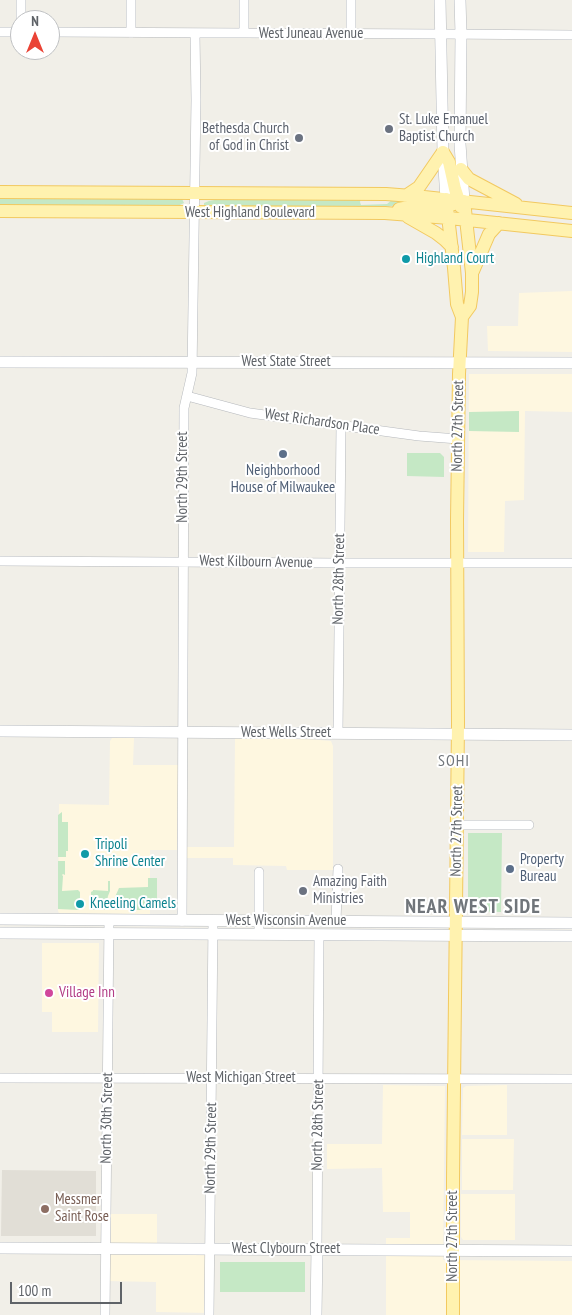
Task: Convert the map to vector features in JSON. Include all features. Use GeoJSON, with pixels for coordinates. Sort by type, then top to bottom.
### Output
{"type":"FeatureCollection","features":[{"type":"Feature","properties":{"kind":"main road"},"geometry":{"type":"LineString","coordinates":[[407,195],[419,187],[443,152],[449,162],[457,210]]}},
{"type":"Feature","properties":{"kind":"main road"},"geometry":{"type":"LineString","coordinates":[[461,169],[469,179],[523,208]]}},
{"type":"Feature","properties":{"kind":"main road","name":"West Highland Boulevard"},"geometry":{"type":"LineString","coordinates":[[0,192],[407,195],[499,223],[572,230]]}},
{"type":"Feature","properties":{"kind":"main road"},"geometry":{"type":"LineString","coordinates":[[385,213],[409,207],[457,210],[523,208],[572,213]]}},
{"type":"Feature","properties":{"kind":"main road","name":"West Highland Boulevard"},"geometry":{"type":"LineString","coordinates":[[0,212],[385,213],[404,215],[457,210]]}},
{"type":"Feature","properties":{"kind":"main road","name":"North 27th Street"},"geometry":{"type":"LineString","coordinates":[[453,1315],[452,1250],[458,735],[458,439],[462,317],[457,304],[452,247],[457,210]]}},
{"type":"Feature","properties":{"kind":"main road","name":"North 27th Street"},"geometry":{"type":"LineString","coordinates":[[457,210],[472,273],[470,306],[462,317]]}},
{"type":"Feature","properties":{"kind":"main road"},"geometry":{"type":"LineString","coordinates":[[404,215],[436,233],[452,247]]}},
{"type":"Feature","properties":{"kind":"main road"},"geometry":{"type":"LineString","coordinates":[[472,273],[489,234],[499,223]]}},
{"type":"Feature","properties":{"kind":"street"},"geometry":{"type":"LineString","coordinates":[[131,0],[131,33]]}},
{"type":"Feature","properties":{"kind":"street"},"geometry":{"type":"LineString","coordinates":[[244,0],[244,33]]}},
{"type":"Feature","properties":{"kind":"street"},"geometry":{"type":"LineString","coordinates":[[351,0],[351,34]]}},
{"type":"Feature","properties":{"kind":"street"},"geometry":{"type":"LineString","coordinates":[[440,0],[443,152]]}},
{"type":"Feature","properties":{"kind":"street","name":"North 27th Street"},"geometry":{"type":"LineString","coordinates":[[457,210],[461,169],[460,0]]}},
{"type":"Feature","properties":{"kind":"street","name":"West Juneau Avenue"},"geometry":{"type":"LineString","coordinates":[[60,32],[572,35]]}},
{"type":"Feature","properties":{"kind":"street","name":"North 29th Street"},"geometry":{"type":"LineString","coordinates":[[182,921],[184,408],[192,373],[196,34]]}},
{"type":"Feature","properties":{"kind":"street","name":"West State Street"},"geometry":{"type":"LineString","coordinates":[[0,362],[572,363]]}},
{"type":"Feature","properties":{"kind":"street","name":"West Richardson Place"},"geometry":{"type":"LineString","coordinates":[[187,396],[250,413],[419,436],[458,439]]}},
{"type":"Feature","properties":{"kind":"street","name":"North 28th Street"},"geometry":{"type":"LineString","coordinates":[[338,734],[341,425]]}},
{"type":"Feature","properties":{"kind":"street","name":"West Kilbourn Avenue"},"geometry":{"type":"LineString","coordinates":[[0,561],[572,563]]}},
{"type":"Feature","properties":{"kind":"street","name":"West Wells Street"},"geometry":{"type":"LineString","coordinates":[[0,731],[572,735]]}},
{"type":"Feature","properties":{"kind":"street"},"geometry":{"type":"LineString","coordinates":[[456,826],[529,825]]}},
{"type":"Feature","properties":{"kind":"street"},"geometry":{"type":"LineString","coordinates":[[336,921],[338,869]]}},
{"type":"Feature","properties":{"kind":"street"},"geometry":{"type":"LineString","coordinates":[[259,872],[259,934]]}},
{"type":"Feature","properties":{"kind":"street","name":"West Wisconsin Avenue"},"geometry":{"type":"LineString","coordinates":[[0,919],[572,923]]}},
{"type":"Feature","properties":{"kind":"street","name":"North 30th Street"},"geometry":{"type":"LineString","coordinates":[[105,1315],[109,920]]}},
{"type":"Feature","properties":{"kind":"street","name":"North 29th Street"},"geometry":{"type":"LineString","coordinates":[[209,1315],[213,921]]}},
{"type":"Feature","properties":{"kind":"street"},"geometry":{"type":"LineString","coordinates":[[319,935],[327,929],[341,928],[350,921]]}},
{"type":"Feature","properties":{"kind":"street","name":"West Wisconsin Avenue"},"geometry":{"type":"LineString","coordinates":[[0,934],[572,936]]}},
{"type":"Feature","properties":{"kind":"street","name":"North 28th Street"},"geometry":{"type":"LineString","coordinates":[[316,1315],[319,935]]}},
{"type":"Feature","properties":{"kind":"street","name":"West Michigan Street"},"geometry":{"type":"LineString","coordinates":[[0,1078],[572,1079]]}},
{"type":"Feature","properties":{"kind":"street","name":"West Clybourn Street"},"geometry":{"type":"LineString","coordinates":[[0,1248],[572,1251]]}},
{"type":"Feature","properties":{"kind":"shaded area"},"geometry":{"type":"Polygon","coordinates":[[[572,291],[572,352],[488,351],[487,326],[518,326],[519,293],[572,291]]]}},
{"type":"Feature","properties":{"kind":"shaded area"},"geometry":{"type":"Polygon","coordinates":[[[469,374],[572,374],[572,412],[525,411],[524,500],[505,501],[504,552],[468,552],[469,374]]]}},
{"type":"Feature","properties":{"kind":"shaded area"},"geometry":{"type":"Polygon","coordinates":[[[112,738],[134,738],[133,765],[178,765],[177,850],[150,850],[150,914],[59,913],[59,804],[109,805],[110,741],[112,738]]]}},
{"type":"Feature","properties":{"kind":"shaded area"},"geometry":{"type":"Polygon","coordinates":[[[235,738],[331,741],[333,746],[333,870],[287,870],[286,866],[233,865],[233,858],[187,858],[187,847],[234,847],[235,738]]]}},
{"type":"Feature","properties":{"kind":"shaded area"},"geometry":{"type":"Polygon","coordinates":[[[42,943],[99,943],[98,1032],[52,1032],[52,1012],[42,1012],[42,943]]]}},
{"type":"Feature","properties":{"kind":"shaded area"},"geometry":{"type":"Polygon","coordinates":[[[383,1085],[445,1086],[443,1260],[572,1261],[572,1315],[386,1315],[386,1238],[410,1238],[410,1212],[383,1212],[382,1168],[327,1169],[327,1144],[382,1144],[383,1085]]]}},
{"type":"Feature","properties":{"kind":"shaded area"},"geometry":{"type":"Polygon","coordinates":[[[507,1085],[507,1135],[462,1135],[463,1088],[466,1086],[507,1085]]]}},
{"type":"Feature","properties":{"kind":"shaded area"},"geometry":{"type":"Polygon","coordinates":[[[462,1139],[514,1139],[513,1190],[462,1190],[462,1139]]]}},
{"type":"Feature","properties":{"kind":"shaded area"},"geometry":{"type":"Polygon","coordinates":[[[2,1170],[96,1171],[96,1236],[1,1236],[2,1170]]]}},
{"type":"Feature","properties":{"kind":"shaded area"},"geometry":{"type":"Polygon","coordinates":[[[461,1194],[515,1194],[515,1240],[463,1240],[461,1237],[461,1194]]]}},
{"type":"Feature","properties":{"kind":"shaded area"},"geometry":{"type":"Polygon","coordinates":[[[105,1214],[157,1214],[157,1248],[210,1249],[209,1313],[156,1312],[156,1282],[105,1281],[105,1214]]]}},
{"type":"Feature","properties":{"kind":"green space"},"geometry":{"type":"Polygon","coordinates":[[[0,196],[182,199],[184,203],[157,207],[0,206],[0,196]]]}},
{"type":"Feature","properties":{"kind":"green space"},"geometry":{"type":"Polygon","coordinates":[[[230,197],[361,198],[361,205],[387,204],[393,199],[431,202],[371,208],[211,207],[204,205],[204,203],[209,201],[230,197]]]}},
{"type":"Feature","properties":{"kind":"green space"},"geometry":{"type":"Polygon","coordinates":[[[519,411],[519,432],[469,431],[469,412],[519,411]]]}},
{"type":"Feature","properties":{"kind":"green space"},"geometry":{"type":"Polygon","coordinates":[[[407,453],[440,453],[444,457],[444,477],[407,476],[407,453]]]}},
{"type":"Feature","properties":{"kind":"green space"},"geometry":{"type":"Polygon","coordinates":[[[62,812],[62,822],[68,822],[68,851],[66,851],[66,857],[58,857],[58,815],[62,812]]]}},
{"type":"Feature","properties":{"kind":"green space"},"geometry":{"type":"Polygon","coordinates":[[[468,833],[502,833],[501,912],[469,911],[468,833]]]}},
{"type":"Feature","properties":{"kind":"green space"},"geometry":{"type":"Polygon","coordinates":[[[58,861],[65,861],[65,875],[62,875],[62,891],[78,890],[80,892],[79,910],[58,909],[58,861]]]}},
{"type":"Feature","properties":{"kind":"green space"},"geometry":{"type":"Polygon","coordinates":[[[148,878],[157,878],[157,910],[115,910],[115,897],[119,888],[148,887],[148,878]]]}},
{"type":"Feature","properties":{"kind":"green space"},"geometry":{"type":"Polygon","coordinates":[[[108,881],[110,881],[110,891],[105,910],[93,910],[91,906],[91,892],[93,890],[108,891],[108,881]]]}},
{"type":"Feature","properties":{"kind":"green space"},"geometry":{"type":"Polygon","coordinates":[[[220,1262],[305,1262],[305,1292],[220,1292],[220,1262]]]}},
{"type":"Feature","properties":{"kind":"place","name":"St. Luke Emanuel Baptist Church"},"geometry":{"type":"Point","coordinates":[389,129]}},
{"type":"Feature","properties":{"kind":"place","name":"Bethesda Church of God in Christ"},"geometry":{"type":"Point","coordinates":[299,138]}},
{"type":"Feature","properties":{"kind":"place","name":"Highland Court"},"geometry":{"type":"Point","coordinates":[406,259]}},
{"type":"Feature","properties":{"kind":"place","name":"Neighborhood House of Milwaukee"},"geometry":{"type":"Point","coordinates":[283,454]}},
{"type":"Feature","properties":{"kind":"place","name":"Tripoli Shrine Center"},"geometry":{"type":"Point","coordinates":[85,854]}},
{"type":"Feature","properties":{"kind":"place","name":"Property Bureau"},"geometry":{"type":"Point","coordinates":[510,869]}},
{"type":"Feature","properties":{"kind":"place","name":"Amazing Faith Ministries"},"geometry":{"type":"Point","coordinates":[303,891]}},
{"type":"Feature","properties":{"kind":"place","name":"Kneeling Camels"},"geometry":{"type":"Point","coordinates":[80,904]}},
{"type":"Feature","properties":{"kind":"place","name":"Village Inn"},"geometry":{"type":"Point","coordinates":[49,993]}},
{"type":"Feature","properties":{"kind":"place","name":"Messmer Saint Rose"},"geometry":{"type":"Point","coordinates":[45,1209]}},
{"type":"Feature","properties":{"kind":"district","name":"SOHI"},"geometry":{"type":"Point","coordinates":[454,761]}},
{"type":"Feature","properties":{"kind":"district","name":"NEAR WEST SIDE"},"geometry":{"type":"Point","coordinates":[473,907]}}]}
